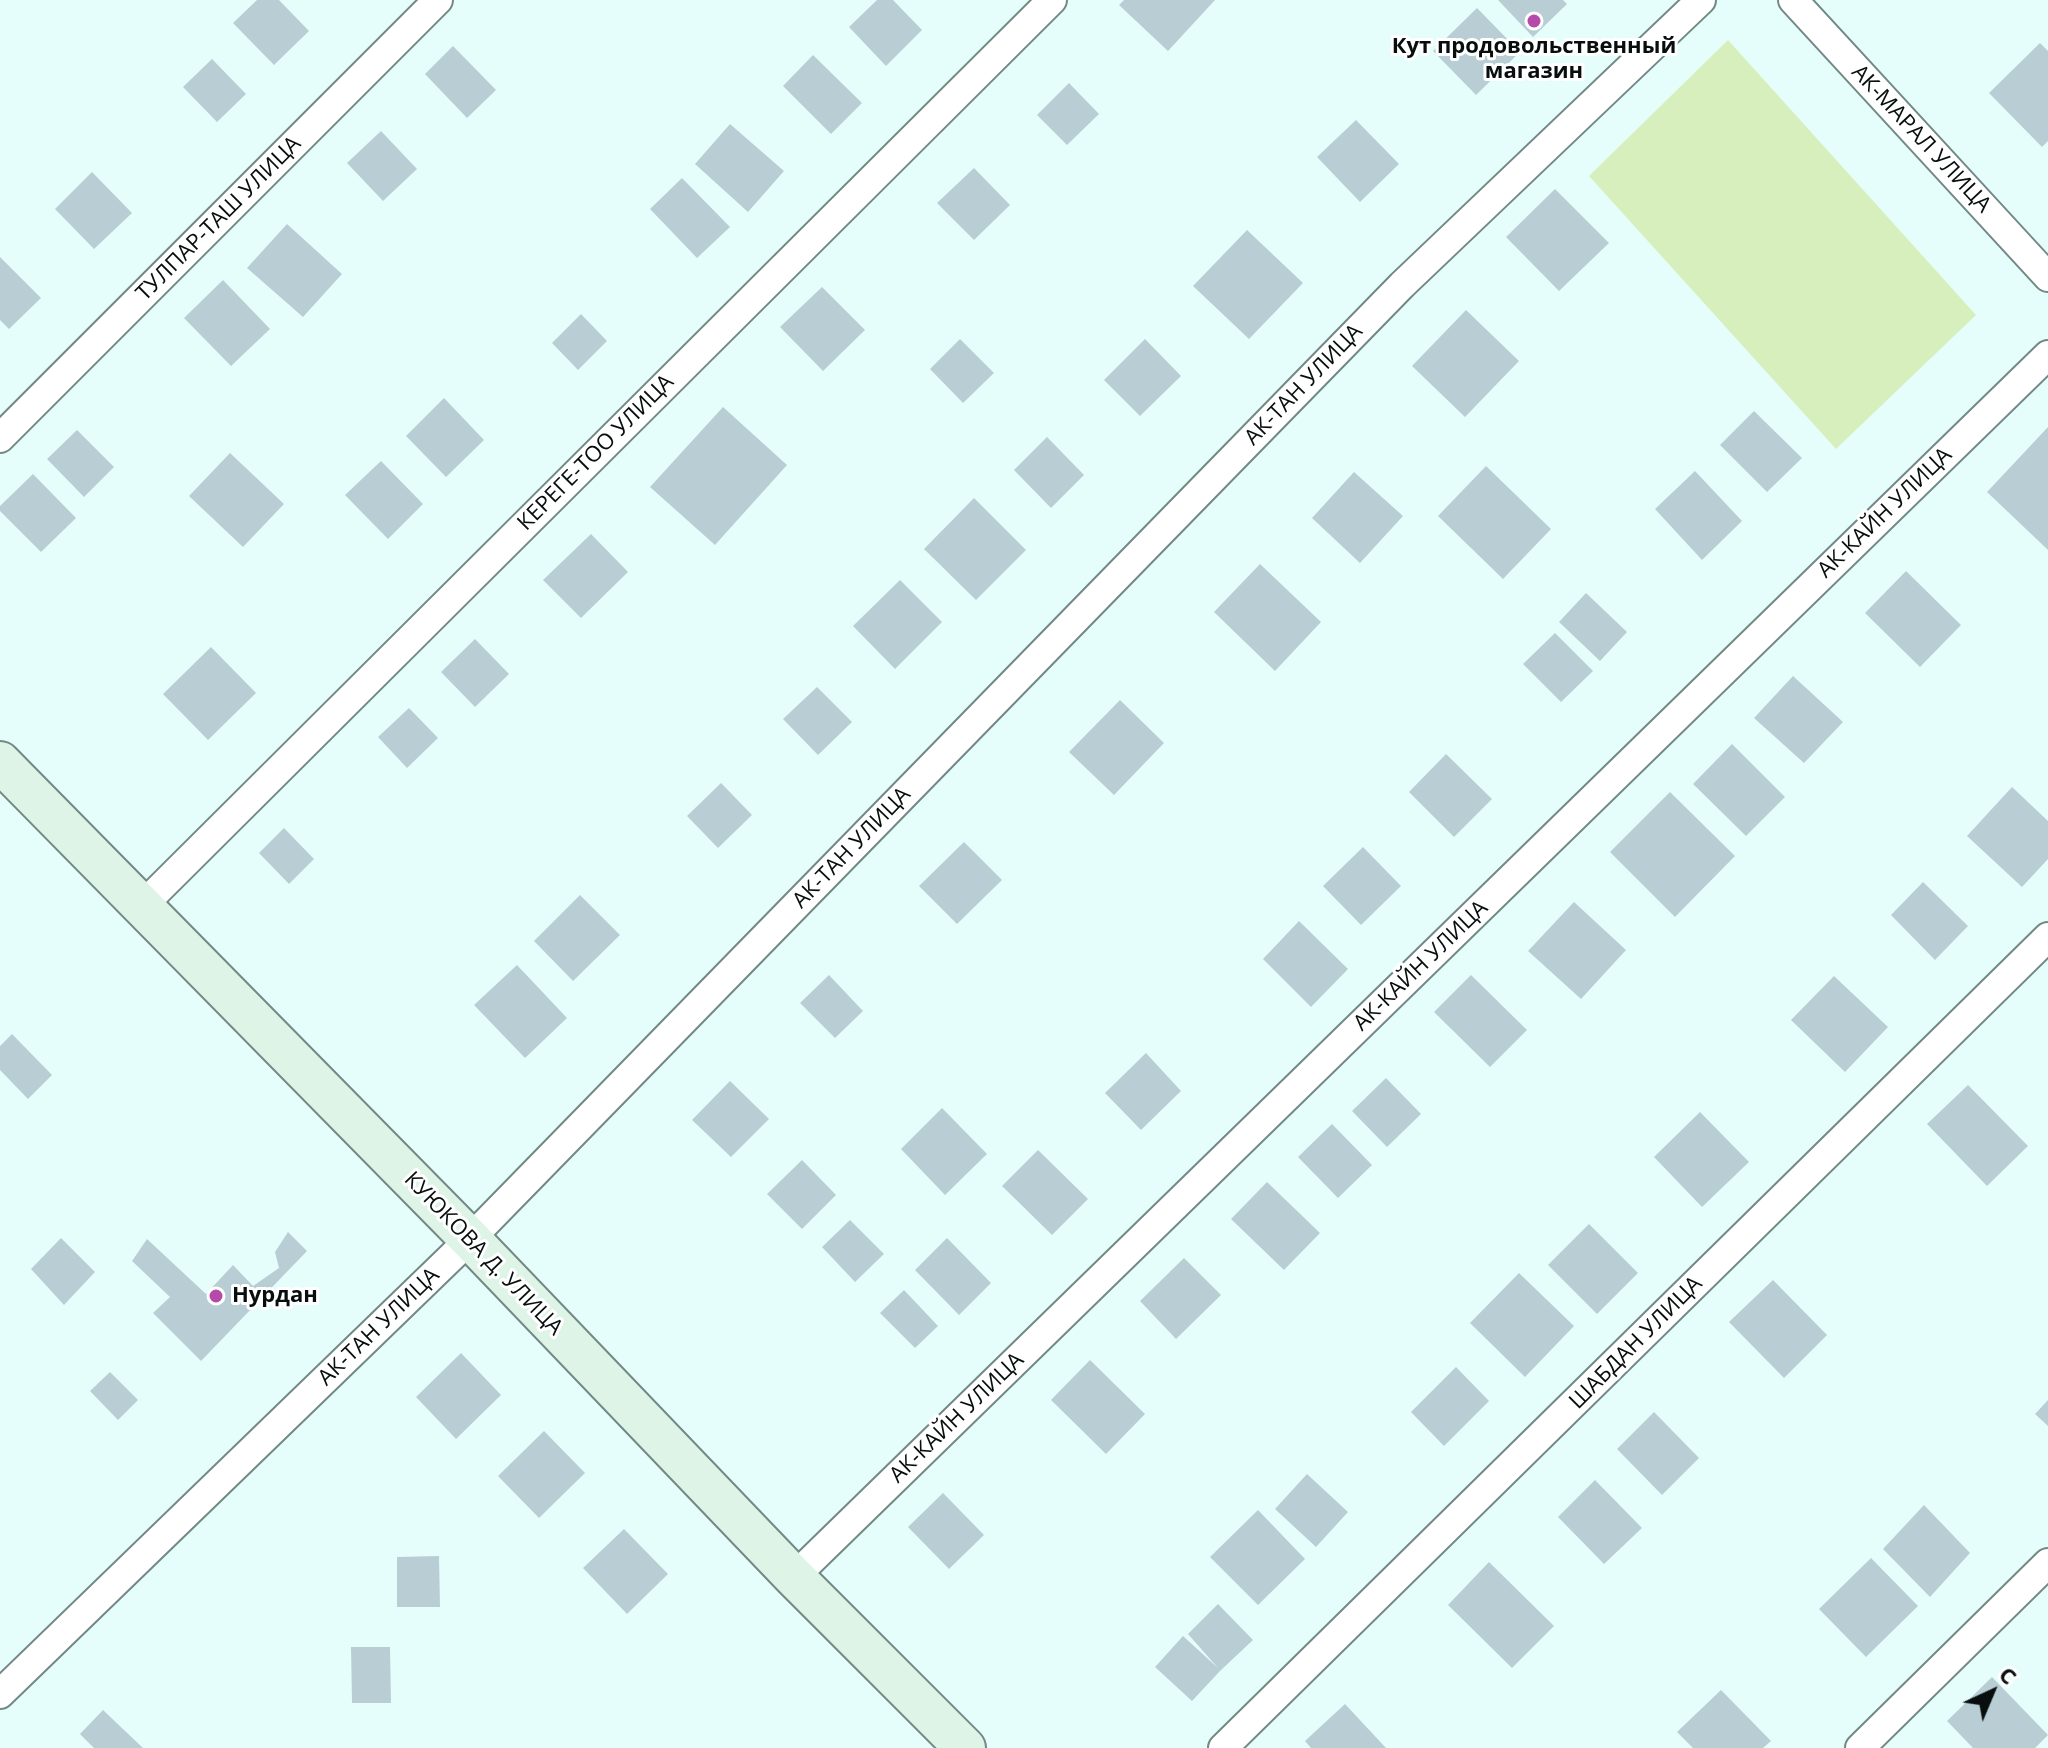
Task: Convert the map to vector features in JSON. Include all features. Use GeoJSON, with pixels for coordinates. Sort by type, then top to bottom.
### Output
{"type":"FeatureCollection","features":[{"type":"Feature","properties":{"kind":"street","name":"ТУЛПАР-ТАШ УЛИЦА"},"geometry":{"type":"LineString","coordinates":[[0,438],[438,0]]}},
{"type":"Feature","properties":{"kind":"street","name":"КЕРЕГЕ-ТОО УЛИЦА"},"geometry":{"type":"LineString","coordinates":[[141,907],[1052,0]]}},
{"type":"Feature","properties":{"kind":"street","name":"АК-ТАН УЛИЦА"},"geometry":{"type":"LineString","coordinates":[[0,1694],[470,1239],[1402,285],[1701,0]]}},
{"type":"Feature","properties":{"kind":"street","name":"АК-МАРАЛ УЛИЦА"},"geometry":{"type":"LineString","coordinates":[[1793,0],[2048,277]]}},
{"type":"Feature","properties":{"kind":"street","name":"АК-КАЙН УЛИЦА"},"geometry":{"type":"LineString","coordinates":[[794,1577],[2048,355]]}},
{"type":"Feature","properties":{"kind":"street","name":"КУЮКОВА Д. УЛИЦА"},"geometry":{"type":"LineString","coordinates":[[0,762],[470,1239],[794,1577],[965,1748]]}},
{"type":"Feature","properties":{"kind":"street","name":"ШАБДАН УЛИЦА"},"geometry":{"type":"LineString","coordinates":[[1223,1748],[2048,937]]}},
{"type":"Feature","properties":{"kind":"street"},"geometry":{"type":"LineString","coordinates":[[1860,1748],[2048,1563]]}},
{"type":"Feature","properties":{"kind":"green space"},"geometry":{"type":"Polygon","coordinates":[[[1728,40],[1976,315],[1836,449],[1589,176],[1728,40]]]}},
{"type":"Feature","properties":{"kind":"building"},"geometry":{"type":"Polygon","coordinates":[[[257,0],[279,0],[309,31],[274,65],[233,23],[257,0]]]}},
{"type":"Feature","properties":{"kind":"building"},"geometry":{"type":"Polygon","coordinates":[[[877,0],[893,0],[922,30],[886,66],[849,27],[877,0]]]}},
{"type":"Feature","properties":{"kind":"building"},"geometry":{"type":"Polygon","coordinates":[[[1124,0],[1215,0],[1168,51],[1119,5],[1124,0]]]}},
{"type":"Feature","properties":{"kind":"building","name":"Кут продовольственный магазин"},"geometry":{"type":"Polygon","coordinates":[[[1498,0],[1563,0],[1567,4],[1533,37],[1498,0]]]}},
{"type":"Feature","properties":{"kind":"building"},"geometry":{"type":"Polygon","coordinates":[[[1477,8],[1520,52],[1476,95],[1433,51],[1477,8]]]}},
{"type":"Feature","properties":{"kind":"building"},"geometry":{"type":"Polygon","coordinates":[[[2040,43],[2048,51],[2048,141],[2042,147],[1989,93],[2040,43]]]}},
{"type":"Feature","properties":{"kind":"building"},"geometry":{"type":"Polygon","coordinates":[[[453,46],[496,90],[467,118],[425,74],[453,46]]]}},
{"type":"Feature","properties":{"kind":"building"},"geometry":{"type":"Polygon","coordinates":[[[813,55],[862,103],[831,134],[783,86],[813,55]]]}},
{"type":"Feature","properties":{"kind":"building"},"geometry":{"type":"Polygon","coordinates":[[[212,59],[246,94],[217,122],[183,87],[212,59]]]}},
{"type":"Feature","properties":{"kind":"building"},"geometry":{"type":"Polygon","coordinates":[[[1069,83],[1099,114],[1067,145],[1037,115],[1069,83]]]}},
{"type":"Feature","properties":{"kind":"building"},"geometry":{"type":"Polygon","coordinates":[[[1356,120],[1399,164],[1360,202],[1317,157],[1356,120]]]}},
{"type":"Feature","properties":{"kind":"building"},"geometry":{"type":"Polygon","coordinates":[[[730,124],[784,171],[748,212],[695,164],[730,124]]]}},
{"type":"Feature","properties":{"kind":"building"},"geometry":{"type":"Polygon","coordinates":[[[381,131],[417,169],[383,201],[347,163],[381,131]]]}},
{"type":"Feature","properties":{"kind":"building"},"geometry":{"type":"Polygon","coordinates":[[[974,168],[1010,205],[974,240],[937,203],[974,168]]]}},
{"type":"Feature","properties":{"kind":"building"},"geometry":{"type":"Polygon","coordinates":[[[92,172],[132,213],[94,249],[55,209],[92,172]]]}},
{"type":"Feature","properties":{"kind":"building"},"geometry":{"type":"Polygon","coordinates":[[[682,178],[730,227],[697,258],[650,209],[682,178]]]}},
{"type":"Feature","properties":{"kind":"building"},"geometry":{"type":"Polygon","coordinates":[[[1555,189],[1609,243],[1559,291],[1506,237],[1555,189]]]}},
{"type":"Feature","properties":{"kind":"building"},"geometry":{"type":"Polygon","coordinates":[[[287,224],[342,274],[303,317],[247,268],[287,224]]]}},
{"type":"Feature","properties":{"kind":"building"},"geometry":{"type":"Polygon","coordinates":[[[1247,230],[1303,283],[1249,339],[1193,286],[1247,230]]]}},
{"type":"Feature","properties":{"kind":"building"},"geometry":{"type":"Polygon","coordinates":[[[0,257],[41,298],[9,329],[0,320],[0,257]]]}},
{"type":"Feature","properties":{"kind":"building"},"geometry":{"type":"Polygon","coordinates":[[[223,280],[270,329],[231,366],[184,318],[223,280]]]}},
{"type":"Feature","properties":{"kind":"building"},"geometry":{"type":"Polygon","coordinates":[[[822,287],[865,330],[823,371],[780,327],[822,287]]]}},
{"type":"Feature","properties":{"kind":"building"},"geometry":{"type":"Polygon","coordinates":[[[1466,310],[1519,361],[1465,417],[1412,366],[1466,310]]]}},
{"type":"Feature","properties":{"kind":"building"},"geometry":{"type":"Polygon","coordinates":[[[581,314],[607,341],[578,370],[552,343],[581,314]]]}},
{"type":"Feature","properties":{"kind":"building"},"geometry":{"type":"Polygon","coordinates":[[[960,339],[994,373],[963,403],[930,369],[960,339]]]}},
{"type":"Feature","properties":{"kind":"building"},"geometry":{"type":"Polygon","coordinates":[[[1145,339],[1181,376],[1140,416],[1104,380],[1145,339]]]}},
{"type":"Feature","properties":{"kind":"building"},"geometry":{"type":"Polygon","coordinates":[[[444,398],[484,440],[446,477],[406,436],[444,398]]]}},
{"type":"Feature","properties":{"kind":"building"},"geometry":{"type":"Polygon","coordinates":[[[723,407],[787,465],[715,545],[650,487],[723,407]]]}},
{"type":"Feature","properties":{"kind":"building"},"geometry":{"type":"Polygon","coordinates":[[[1754,411],[1802,458],[1767,492],[1720,445],[1754,411]]]}},
{"type":"Feature","properties":{"kind":"building"},"geometry":{"type":"Polygon","coordinates":[[[2048,427],[2048,550],[1987,492],[2048,427]]]}},
{"type":"Feature","properties":{"kind":"building"},"geometry":{"type":"Polygon","coordinates":[[[77,430],[114,467],[84,497],[47,459],[77,430]]]}},
{"type":"Feature","properties":{"kind":"building"},"geometry":{"type":"Polygon","coordinates":[[[1047,437],[1084,475],[1051,508],[1014,470],[1047,437]]]}},
{"type":"Feature","properties":{"kind":"building"},"geometry":{"type":"Polygon","coordinates":[[[230,453],[284,504],[243,547],[189,496],[230,453]]]}},
{"type":"Feature","properties":{"kind":"building"},"geometry":{"type":"Polygon","coordinates":[[[381,461],[423,504],[388,539],[345,495],[381,461]]]}},
{"type":"Feature","properties":{"kind":"building"},"geometry":{"type":"Polygon","coordinates":[[[1486,466],[1551,529],[1503,579],[1438,516],[1486,466]]]}},
{"type":"Feature","properties":{"kind":"building"},"geometry":{"type":"Polygon","coordinates":[[[1695,471],[1742,521],[1702,560],[1655,509],[1695,471]]]}},
{"type":"Feature","properties":{"kind":"building"},"geometry":{"type":"Polygon","coordinates":[[[1354,472],[1403,516],[1360,563],[1312,518],[1354,472]]]}},
{"type":"Feature","properties":{"kind":"building"},"geometry":{"type":"Polygon","coordinates":[[[33,474],[76,518],[41,552],[0,511],[0,506],[33,474]]]}},
{"type":"Feature","properties":{"kind":"building"},"geometry":{"type":"Polygon","coordinates":[[[974,498],[1026,550],[976,600],[924,549],[974,498]]]}},
{"type":"Feature","properties":{"kind":"building"},"geometry":{"type":"Polygon","coordinates":[[[591,534],[628,572],[581,618],[543,580],[591,534]]]}},
{"type":"Feature","properties":{"kind":"building"},"geometry":{"type":"Polygon","coordinates":[[[1260,564],[1321,622],[1275,671],[1214,612],[1260,564]]]}},
{"type":"Feature","properties":{"kind":"building"},"geometry":{"type":"Polygon","coordinates":[[[1906,571],[1961,625],[1920,667],[1865,613],[1906,571]]]}},
{"type":"Feature","properties":{"kind":"building"},"geometry":{"type":"Polygon","coordinates":[[[900,580],[942,622],[895,669],[853,626],[900,580]]]}},
{"type":"Feature","properties":{"kind":"building"},"geometry":{"type":"Polygon","coordinates":[[[1586,593],[1627,632],[1600,661],[1559,622],[1586,593]]]}},
{"type":"Feature","properties":{"kind":"building"},"geometry":{"type":"Polygon","coordinates":[[[1555,633],[1593,671],[1561,702],[1523,664],[1555,633]]]}},
{"type":"Feature","properties":{"kind":"building"},"geometry":{"type":"Polygon","coordinates":[[[475,639],[509,674],[475,707],[441,672],[475,639]]]}},
{"type":"Feature","properties":{"kind":"building"},"geometry":{"type":"Polygon","coordinates":[[[211,647],[256,693],[208,740],[163,694],[211,647]]]}},
{"type":"Feature","properties":{"kind":"building"},"geometry":{"type":"Polygon","coordinates":[[[1793,676],[1843,722],[1804,763],[1754,718],[1793,676]]]}},
{"type":"Feature","properties":{"kind":"building"},"geometry":{"type":"Polygon","coordinates":[[[817,687],[852,722],[818,755],[783,719],[817,687]]]}},
{"type":"Feature","properties":{"kind":"building"},"geometry":{"type":"Polygon","coordinates":[[[1120,700],[1164,743],[1114,795],[1069,752],[1120,700]]]}},
{"type":"Feature","properties":{"kind":"building"},"geometry":{"type":"Polygon","coordinates":[[[409,708],[438,738],[407,768],[378,737],[409,708]]]}},
{"type":"Feature","properties":{"kind":"building"},"geometry":{"type":"Polygon","coordinates":[[[1732,744],[1785,797],[1746,836],[1693,784],[1732,744]]]}},
{"type":"Feature","properties":{"kind":"building"},"geometry":{"type":"Polygon","coordinates":[[[1446,754],[1492,799],[1454,837],[1409,792],[1446,754]]]}},
{"type":"Feature","properties":{"kind":"building"},"geometry":{"type":"Polygon","coordinates":[[[721,783],[752,815],[718,848],[687,816],[721,783]]]}},
{"type":"Feature","properties":{"kind":"building"},"geometry":{"type":"Polygon","coordinates":[[[2012,787],[2048,821],[2048,859],[2022,887],[1967,836],[2012,787]]]}},
{"type":"Feature","properties":{"kind":"building"},"geometry":{"type":"Polygon","coordinates":[[[1670,792],[1735,856],[1675,917],[1610,852],[1670,792]]]}},
{"type":"Feature","properties":{"kind":"building"},"geometry":{"type":"Polygon","coordinates":[[[284,828],[314,859],[289,884],[259,853],[284,828]]]}},
{"type":"Feature","properties":{"kind":"building"},"geometry":{"type":"Polygon","coordinates":[[[964,842],[1002,880],[957,924],[919,886],[964,842]]]}},
{"type":"Feature","properties":{"kind":"building"},"geometry":{"type":"Polygon","coordinates":[[[1363,847],[1401,886],[1361,925],[1323,886],[1363,847]]]}},
{"type":"Feature","properties":{"kind":"building"},"geometry":{"type":"Polygon","coordinates":[[[1923,882],[1968,926],[1935,960],[1891,915],[1923,882]]]}},
{"type":"Feature","properties":{"kind":"building"},"geometry":{"type":"Polygon","coordinates":[[[580,895],[620,935],[573,981],[534,941],[580,895]]]}},
{"type":"Feature","properties":{"kind":"building"},"geometry":{"type":"Polygon","coordinates":[[[1574,902],[1626,950],[1581,999],[1528,951],[1574,902]]]}},
{"type":"Feature","properties":{"kind":"building"},"geometry":{"type":"Polygon","coordinates":[[[1299,921],[1348,969],[1311,1007],[1263,959],[1299,921]]]}},
{"type":"Feature","properties":{"kind":"building"},"geometry":{"type":"Polygon","coordinates":[[[517,965],[567,1018],[525,1058],[474,1005],[517,965]]]}},
{"type":"Feature","properties":{"kind":"building"},"geometry":{"type":"Polygon","coordinates":[[[829,975],[863,1011],[835,1038],[800,1003],[829,975]]]}},
{"type":"Feature","properties":{"kind":"building"},"geometry":{"type":"Polygon","coordinates":[[[1471,975],[1527,1030],[1490,1067],[1434,1012],[1471,975]]]}},
{"type":"Feature","properties":{"kind":"building"},"geometry":{"type":"Polygon","coordinates":[[[1834,976],[1888,1027],[1845,1072],[1791,1020],[1834,976]]]}},
{"type":"Feature","properties":{"kind":"building"},"geometry":{"type":"Polygon","coordinates":[[[12,1034],[52,1075],[28,1099],[0,1070],[0,1046],[12,1034]]]}},
{"type":"Feature","properties":{"kind":"building"},"geometry":{"type":"Polygon","coordinates":[[[1146,1053],[1181,1091],[1141,1130],[1105,1093],[1146,1053]]]}},
{"type":"Feature","properties":{"kind":"building"},"geometry":{"type":"Polygon","coordinates":[[[1386,1078],[1421,1114],[1387,1147],[1352,1111],[1386,1078]]]}},
{"type":"Feature","properties":{"kind":"building"},"geometry":{"type":"Polygon","coordinates":[[[730,1081],[769,1119],[731,1157],[692,1120],[730,1081]]]}},
{"type":"Feature","properties":{"kind":"building"},"geometry":{"type":"Polygon","coordinates":[[[1968,1085],[2028,1146],[1987,1186],[1927,1124],[1968,1085]]]}},
{"type":"Feature","properties":{"kind":"building"},"geometry":{"type":"Polygon","coordinates":[[[942,1108],[987,1154],[945,1195],[901,1149],[942,1108]]]}},
{"type":"Feature","properties":{"kind":"building"},"geometry":{"type":"Polygon","coordinates":[[[1700,1112],[1749,1162],[1702,1207],[1654,1157],[1700,1112]]]}},
{"type":"Feature","properties":{"kind":"building"},"geometry":{"type":"Polygon","coordinates":[[[1332,1124],[1372,1165],[1338,1198],[1298,1157],[1332,1124]]]}},
{"type":"Feature","properties":{"kind":"building"},"geometry":{"type":"Polygon","coordinates":[[[1038,1150],[1088,1199],[1052,1235],[1002,1186],[1038,1150]]]}},
{"type":"Feature","properties":{"kind":"building"},"geometry":{"type":"Polygon","coordinates":[[[802,1160],[836,1195],[802,1229],[767,1194],[802,1160]]]}},
{"type":"Feature","properties":{"kind":"building"},"geometry":{"type":"Polygon","coordinates":[[[1267,1182],[1320,1233],[1284,1270],[1231,1219],[1267,1182]]]}},
{"type":"Feature","properties":{"kind":"building"},"geometry":{"type":"Polygon","coordinates":[[[850,1220],[884,1254],[855,1282],[822,1247],[850,1220]]]}},
{"type":"Feature","properties":{"kind":"building"},"geometry":{"type":"Polygon","coordinates":[[[1589,1224],[1638,1273],[1597,1314],[1548,1265],[1589,1224]]]}},
{"type":"Feature","properties":{"kind":"building","name":"Нурдан"},"geometry":{"type":"Polygon","coordinates":[[[288,1232],[307,1251],[201,1361],[153,1313],[170,1297],[132,1261],[147,1239],[206,1294],[233,1265],[253,1286],[279,1268],[275,1252],[288,1232]]]}},
{"type":"Feature","properties":{"kind":"building"},"geometry":{"type":"Polygon","coordinates":[[[61,1238],[95,1272],[64,1305],[31,1269],[61,1238]]]}},
{"type":"Feature","properties":{"kind":"building"},"geometry":{"type":"Polygon","coordinates":[[[947,1238],[991,1283],[959,1315],[915,1270],[947,1238]]]}},
{"type":"Feature","properties":{"kind":"building"},"geometry":{"type":"Polygon","coordinates":[[[1184,1258],[1221,1295],[1176,1339],[1140,1301],[1184,1258]]]}},
{"type":"Feature","properties":{"kind":"building"},"geometry":{"type":"Polygon","coordinates":[[[1519,1273],[1574,1326],[1525,1377],[1470,1323],[1519,1273]]]}},
{"type":"Feature","properties":{"kind":"building"},"geometry":{"type":"Polygon","coordinates":[[[1773,1280],[1827,1335],[1784,1378],[1729,1322],[1773,1280]]]}},
{"type":"Feature","properties":{"kind":"building"},"geometry":{"type":"Polygon","coordinates":[[[904,1290],[938,1326],[915,1348],[880,1313],[904,1290]]]}},
{"type":"Feature","properties":{"kind":"building"},"geometry":{"type":"Polygon","coordinates":[[[461,1353],[501,1395],[456,1439],[416,1397],[461,1353]]]}},
{"type":"Feature","properties":{"kind":"building"},"geometry":{"type":"Polygon","coordinates":[[[1090,1360],[1145,1414],[1106,1454],[1051,1400],[1090,1360]]]}},
{"type":"Feature","properties":{"kind":"building"},"geometry":{"type":"Polygon","coordinates":[[[1456,1367],[1489,1401],[1444,1446],[1411,1412],[1456,1367]]]}},
{"type":"Feature","properties":{"kind":"building"},"geometry":{"type":"Polygon","coordinates":[[[110,1372],[138,1400],[118,1420],[90,1391],[110,1372]]]}},
{"type":"Feature","properties":{"kind":"building"},"geometry":{"type":"Polygon","coordinates":[[[2048,1400],[2048,1426],[2035,1414],[2048,1400]]]}},
{"type":"Feature","properties":{"kind":"building"},"geometry":{"type":"Polygon","coordinates":[[[1654,1412],[1699,1458],[1662,1495],[1617,1449],[1654,1412]]]}},
{"type":"Feature","properties":{"kind":"building"},"geometry":{"type":"Polygon","coordinates":[[[544,1431],[585,1473],[539,1518],[498,1476],[544,1431]]]}},
{"type":"Feature","properties":{"kind":"building"},"geometry":{"type":"Polygon","coordinates":[[[1307,1474],[1348,1512],[1316,1547],[1275,1509],[1307,1474]]]}},
{"type":"Feature","properties":{"kind":"building"},"geometry":{"type":"Polygon","coordinates":[[[1595,1480],[1642,1528],[1604,1564],[1558,1517],[1595,1480]]]}},
{"type":"Feature","properties":{"kind":"building"},"geometry":{"type":"Polygon","coordinates":[[[943,1493],[984,1535],[949,1569],[908,1527],[943,1493]]]}},
{"type":"Feature","properties":{"kind":"building"},"geometry":{"type":"Polygon","coordinates":[[[1924,1505],[1970,1553],[1930,1597],[1883,1549],[1924,1505]]]}},
{"type":"Feature","properties":{"kind":"building"},"geometry":{"type":"Polygon","coordinates":[[[1258,1510],[1305,1559],[1258,1605],[1210,1557],[1258,1510]]]}},
{"type":"Feature","properties":{"kind":"building"},"geometry":{"type":"Polygon","coordinates":[[[624,1529],[668,1574],[627,1614],[583,1568],[624,1529]]]}},
{"type":"Feature","properties":{"kind":"building"},"geometry":{"type":"Polygon","coordinates":[[[439,1556],[440,1607],[397,1607],[397,1557],[439,1556]]]}},
{"type":"Feature","properties":{"kind":"building"},"geometry":{"type":"Polygon","coordinates":[[[1871,1558],[1918,1606],[1866,1657],[1819,1609],[1871,1558]]]}},
{"type":"Feature","properties":{"kind":"building"},"geometry":{"type":"Polygon","coordinates":[[[1489,1562],[1554,1626],[1512,1668],[1448,1605],[1489,1562]]]}},
{"type":"Feature","properties":{"kind":"building"},"geometry":{"type":"Polygon","coordinates":[[[1218,1604],[1253,1640],[1192,1701],[1155,1667],[1183,1636],[1218,1668],[1188,1634],[1218,1604]]]}},
{"type":"Feature","properties":{"kind":"building"},"geometry":{"type":"Polygon","coordinates":[[[351,1647],[390,1647],[391,1703],[352,1703],[351,1647]]]}},
{"type":"Feature","properties":{"kind":"building"},"geometry":{"type":"Polygon","coordinates":[[[1992,1677],[2048,1735],[2035,1748],[1973,1748],[1947,1721],[1992,1677]]]}},
{"type":"Feature","properties":{"kind":"building"},"geometry":{"type":"Polygon","coordinates":[[[1721,1690],[1771,1741],[1763,1748],[1693,1748],[1677,1732],[1721,1690]]]}},
{"type":"Feature","properties":{"kind":"building"},"geometry":{"type":"Polygon","coordinates":[[[1345,1704],[1386,1748],[1311,1748],[1305,1741],[1345,1704]]]}},
{"type":"Feature","properties":{"kind":"building"},"geometry":{"type":"Polygon","coordinates":[[[103,1710],[143,1748],[94,1748],[80,1734],[103,1710]]]}},
{"type":"Feature","properties":{"kind":"place","name":"Кут продовольственный магазин"},"geometry":{"type":"Point","coordinates":[1534,21]}},
{"type":"Feature","properties":{"kind":"place","name":"Нурдан"},"geometry":{"type":"Point","coordinates":[216,1296]}}]}
